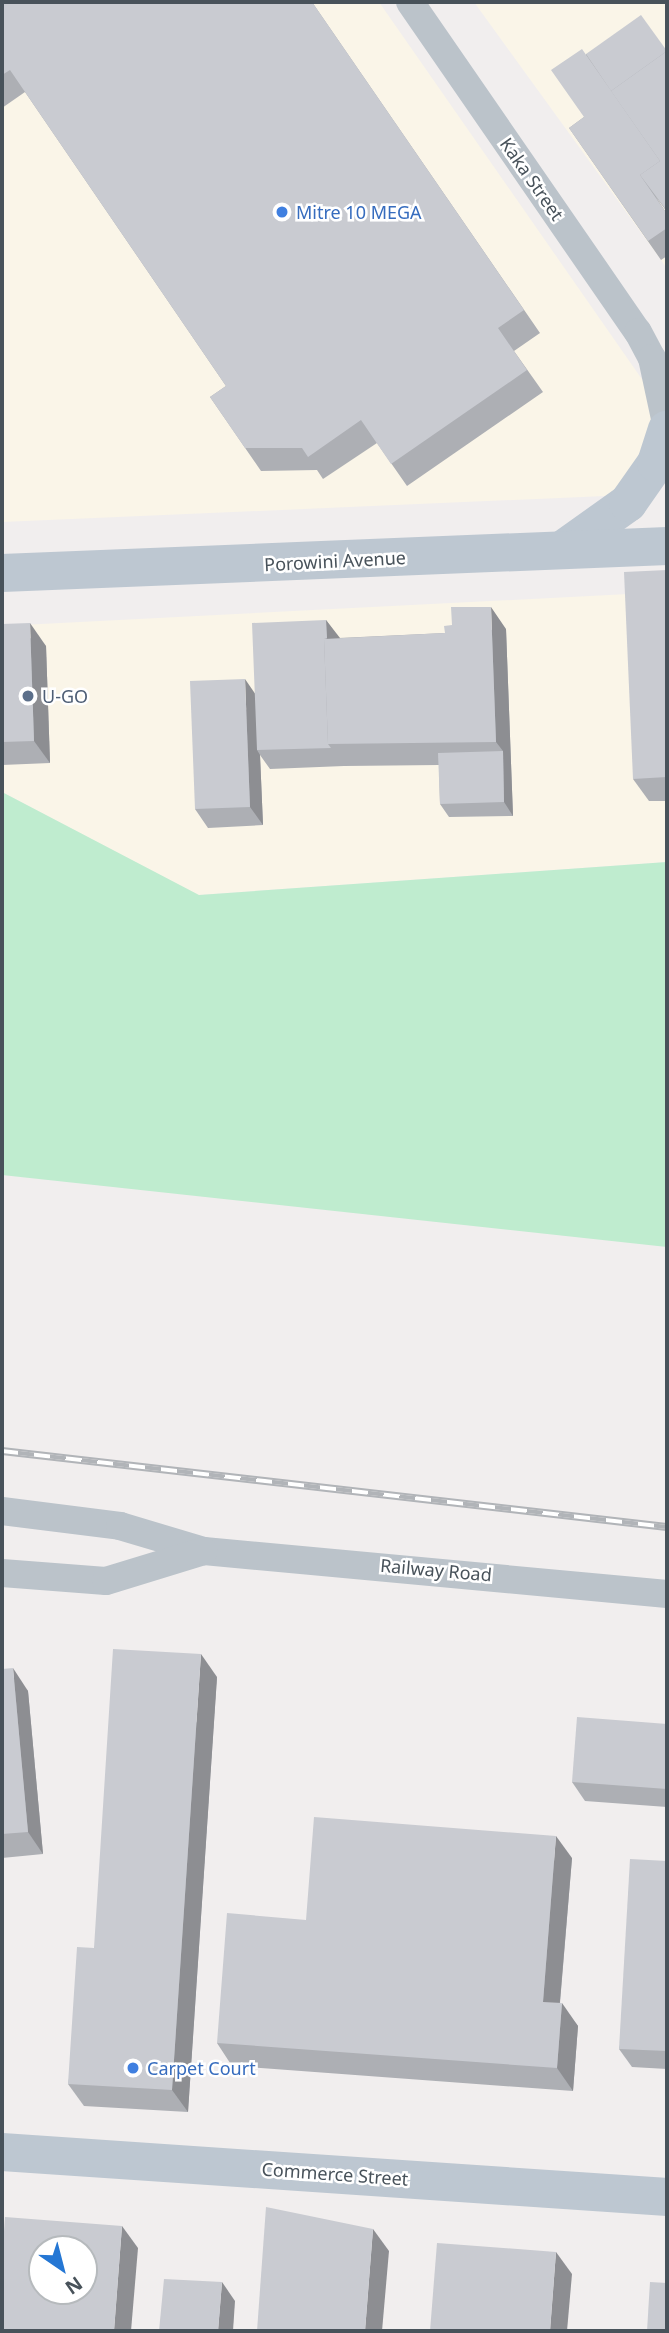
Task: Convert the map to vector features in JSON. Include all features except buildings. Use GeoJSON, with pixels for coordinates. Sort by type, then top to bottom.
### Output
{"type":"FeatureCollection","features":[{"type":"Feature","properties":{"kind":"main road"},"geometry":{"type":"LineString","coordinates":[[562,550],[628,503],[656,463],[667,429]]}},
{"type":"Feature","properties":{"kind":"main road","name":"Porowini Avenue"},"geometry":{"type":"LineString","coordinates":[[2,573],[667,546]]}},
{"type":"Feature","properties":{"kind":"main road","name":"Commerce Street"},"geometry":{"type":"LineString","coordinates":[[2,2152],[667,2197]]}},
{"type":"Feature","properties":{"kind":"street","name":"Kaka Street"},"geometry":{"type":"LineString","coordinates":[[410,2],[660,365],[667,429]]}},
{"type":"Feature","properties":{"kind":"street","name":"Railway Road"},"geometry":{"type":"LineString","coordinates":[[2,1511],[120,1526],[204,1551],[667,1594]]}},
{"type":"Feature","properties":{"kind":"street","name":"Railway Road"},"geometry":{"type":"LineString","coordinates":[[2,1573],[106,1581],[204,1551]]}},
{"type":"Feature","properties":{"kind":"shaded area"},"geometry":{"type":"Polygon","coordinates":[[[2,2],[379,2],[662,408],[628,495],[2,522],[2,2]]]}},
{"type":"Feature","properties":{"kind":"shaded area"},"geometry":{"type":"Polygon","coordinates":[[[474,2],[667,2],[667,269],[661,260],[474,2]]]}},
{"type":"Feature","properties":{"kind":"shaded area"},"geometry":{"type":"Polygon","coordinates":[[[667,592],[667,862],[198,895],[2,792],[2,626],[667,592]]]}},
{"type":"Feature","properties":{"kind":"green space"},"geometry":{"type":"Polygon","coordinates":[[[2,792],[199,895],[667,862],[667,1247],[2,1175],[2,792]]]}},
{"type":"Feature","properties":{"kind":"railway"},"geometry":{"type":"LineString","coordinates":[[2,1451],[667,1527]]}},
{"type":"Feature","properties":{"kind":"place","name":"Mitre 10 MEGA"},"geometry":{"type":"Point","coordinates":[282,212]}},
{"type":"Feature","properties":{"kind":"place","name":"U-GO"},"geometry":{"type":"Point","coordinates":[28,696]}},
{"type":"Feature","properties":{"kind":"place","name":"Carpet Court"},"geometry":{"type":"Point","coordinates":[133,2068]}}]}
